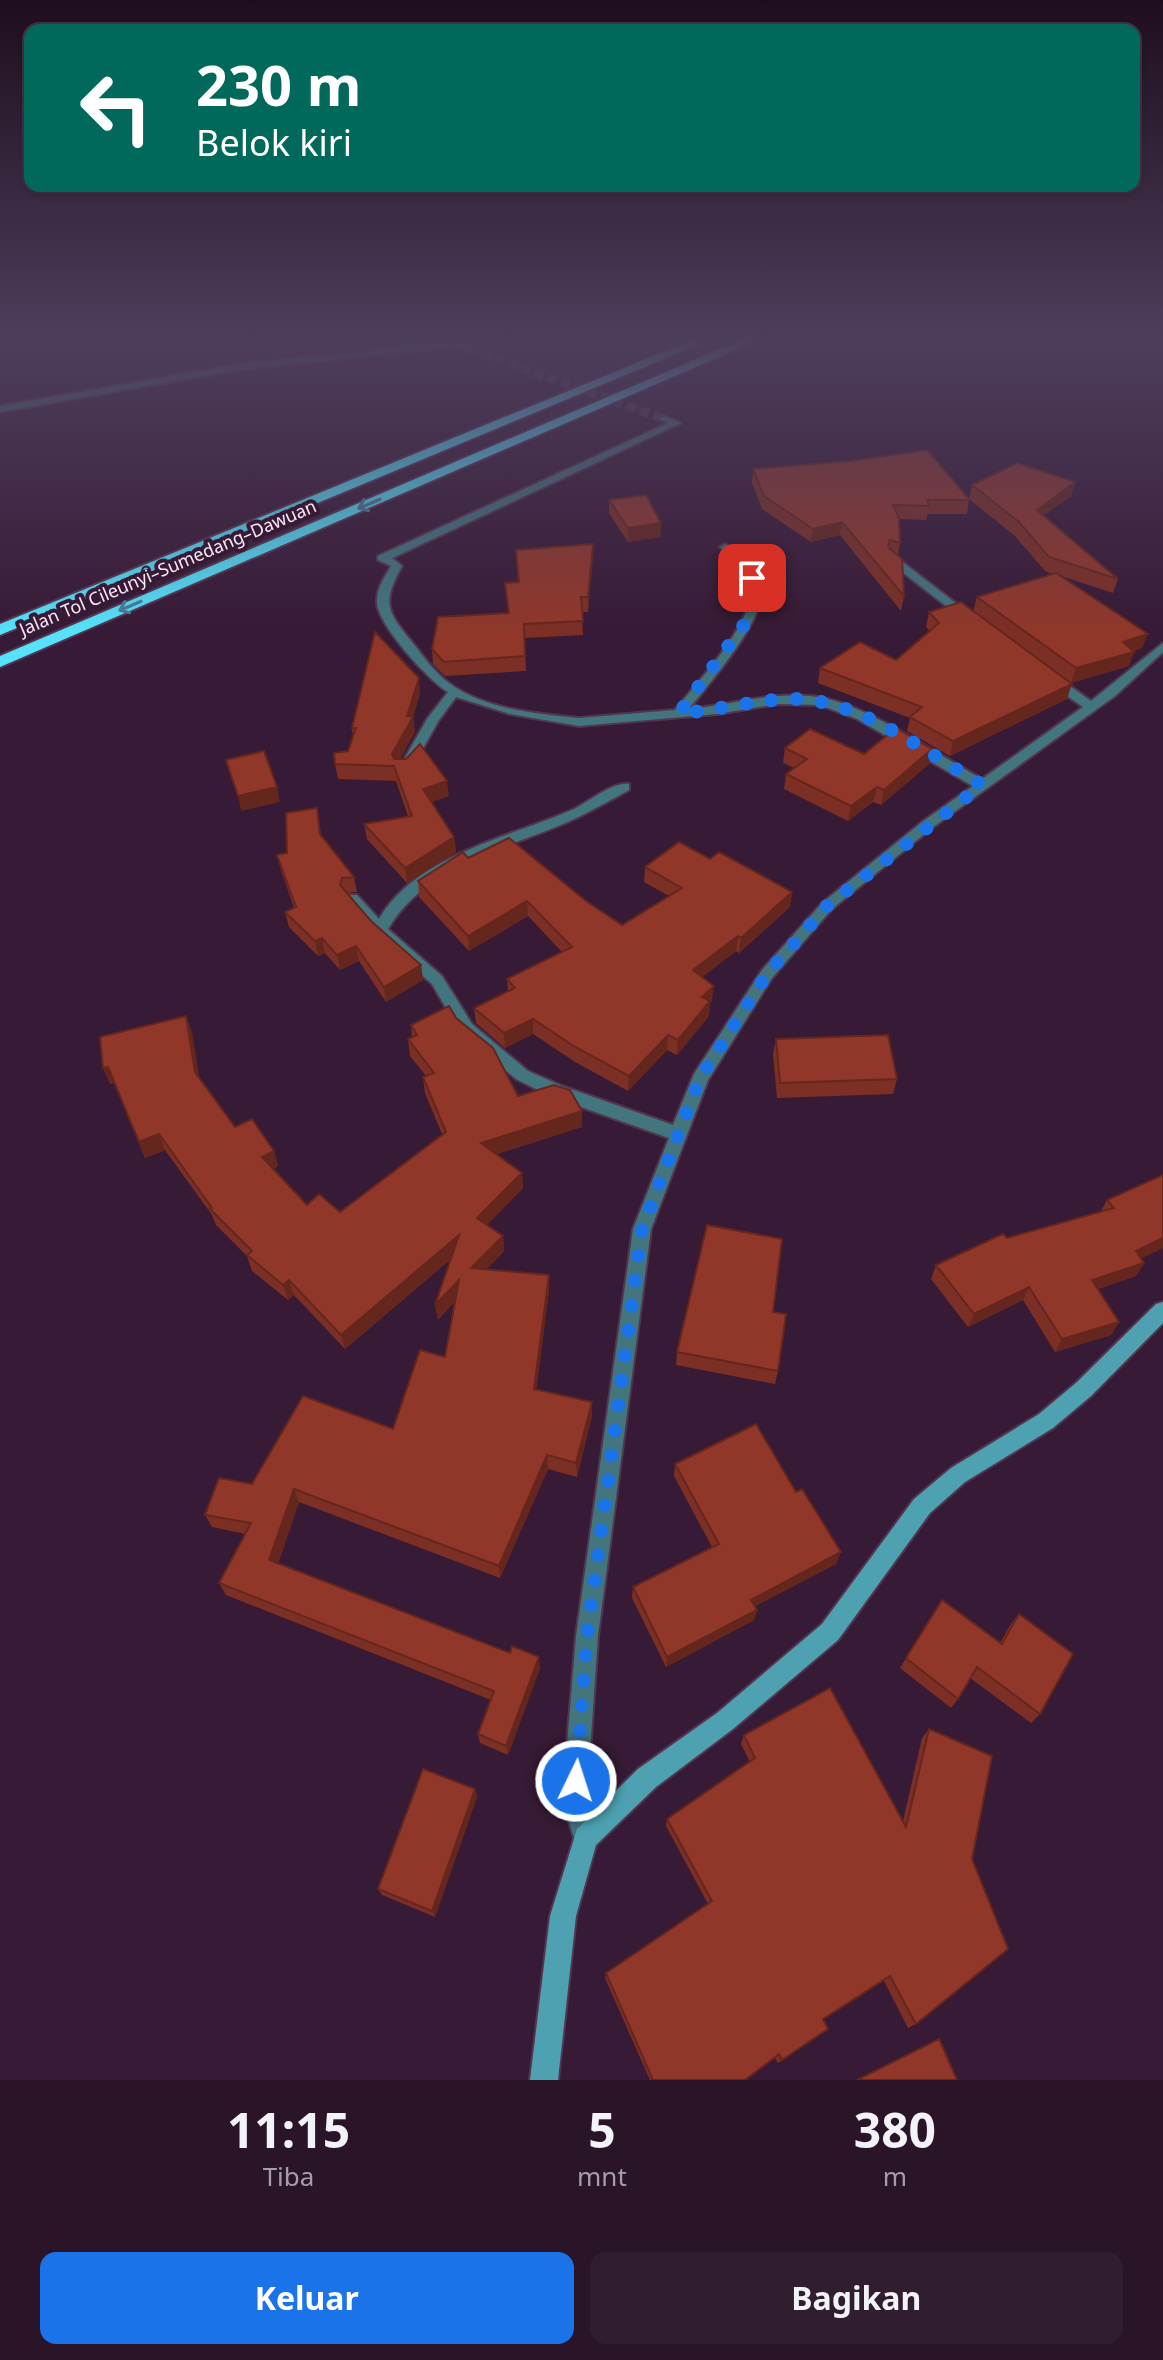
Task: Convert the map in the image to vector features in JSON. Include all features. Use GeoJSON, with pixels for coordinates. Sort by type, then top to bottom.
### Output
{"type":"FeatureCollection","features":[{"type":"Feature","properties":{"kind":"highway","name":"Jalan Tol Cileunyi–Sumedang–Dawuan"},"geometry":{"type":"LineString","coordinates":[[0,630],[466,438]]}},
{"type":"Feature","properties":{"kind":"highway","name":"Jalan Tol Cileunyi–Sumedang–Dawuan"},"geometry":{"type":"LineString","coordinates":[[0,662],[523,438]]}},
{"type":"Feature","properties":{"kind":"main road"},"geometry":{"type":"LineString","coordinates":[[544,2080],[563,1916],[586,1838],[647,1778],[725,1721],[830,1632],[922,1506],[958,1475],[1046,1421],[1084,1389],[1163,1310]]}},
{"type":"Feature","properties":{"kind":"street"},"geometry":{"type":"LineString","coordinates":[[643,438],[382,558],[395,562],[397,568],[381,596],[382,611],[426,666],[455,691],[509,709],[562,721],[679,713],[778,700],[833,704],[873,722],[982,785]]}},
{"type":"Feature","properties":{"kind":"street"},"geometry":{"type":"LineString","coordinates":[[679,713],[728,650],[749,618],[757,597],[752,578],[725,547]]}},
{"type":"Feature","properties":{"kind":"street"},"geometry":{"type":"LineString","coordinates":[[892,559],[980,627]]}},
{"type":"Feature","properties":{"kind":"street"},"geometry":{"type":"LineString","coordinates":[[586,1838],[577,1810],[576,1781],[587,1636],[642,1229],[700,1078],[767,974],[827,906],[982,785],[1091,707],[1163,646]]}},
{"type":"Feature","properties":{"kind":"street"},"geometry":{"type":"LineString","coordinates":[[1048,676],[1091,707]]}},
{"type":"Feature","properties":{"kind":"street"},"geometry":{"type":"LineString","coordinates":[[403,768],[413,758],[433,719],[455,691]]}},
{"type":"Feature","properties":{"kind":"street"},"geometry":{"type":"LineString","coordinates":[[380,930],[388,912],[404,895],[465,857],[581,811],[624,787]]}},
{"type":"Feature","properties":{"kind":"street"},"geometry":{"type":"LineString","coordinates":[[352,898],[380,930],[437,980],[466,1028],[522,1075],[556,1091],[678,1134]]}},
{"type":"Feature","properties":{"kind":"building"},"geometry":{"type":"Polygon","coordinates":[[[927,450],[970,500],[927,500],[929,506],[893,505],[899,518],[900,543],[890,540],[888,547],[902,559],[904,596],[842,522],[813,529],[764,496],[753,469],[850,461],[927,450]]]}},
{"type":"Feature","properties":{"kind":"building"},"geometry":{"type":"Polygon","coordinates":[[[1017,463],[1075,482],[1037,510],[1118,579],[1049,557],[1019,522],[972,485],[1017,463]]]}},
{"type":"Feature","properties":{"kind":"building"},"geometry":{"type":"Polygon","coordinates":[[[646,495],[661,523],[628,528],[609,500],[646,495]]]}},
{"type":"Feature","properties":{"kind":"building"},"geometry":{"type":"Polygon","coordinates":[[[593,544],[588,597],[581,597],[583,621],[524,624],[525,656],[444,662],[432,649],[438,617],[509,613],[505,583],[519,582],[516,550],[593,544]]]}},
{"type":"Feature","properties":{"kind":"building"},"geometry":{"type":"Polygon","coordinates":[[[1056,573],[1148,634],[1123,642],[1134,652],[1076,668],[977,597],[1056,573]]]}},
{"type":"Feature","properties":{"kind":"building"},"geometry":{"type":"Polygon","coordinates":[[[961,602],[1072,684],[953,741],[910,717],[922,707],[820,668],[860,642],[896,660],[939,623],[929,612],[961,602]]]}},
{"type":"Feature","properties":{"kind":"building"},"geometry":{"type":"Polygon","coordinates":[[[375,632],[419,678],[407,716],[413,717],[392,754],[394,759],[406,759],[420,744],[447,781],[423,789],[454,837],[405,868],[364,824],[412,816],[394,766],[335,764],[334,753],[348,751],[356,728],[352,728],[375,632]]]}},
{"type":"Feature","properties":{"kind":"building"},"geometry":{"type":"Polygon","coordinates":[[[896,728],[932,749],[884,790],[877,787],[851,806],[786,774],[807,759],[785,748],[810,729],[864,754],[896,728]]]}},
{"type":"Feature","properties":{"kind":"building"},"geometry":{"type":"Polygon","coordinates":[[[264,751],[277,787],[238,796],[226,760],[264,751]]]}},
{"type":"Feature","properties":{"kind":"building"},"geometry":{"type":"Polygon","coordinates":[[[317,808],[320,834],[354,877],[342,878],[340,885],[371,921],[421,965],[384,987],[356,946],[337,955],[322,938],[315,941],[285,912],[296,907],[277,855],[287,853],[286,813],[317,808]]]}},
{"type":"Feature","properties":{"kind":"building"},"geometry":{"type":"Polygon","coordinates":[[[509,838],[586,901],[622,925],[682,888],[645,867],[679,842],[710,859],[719,852],[792,892],[741,938],[738,936],[693,970],[714,986],[702,997],[710,1001],[678,1040],[668,1035],[629,1076],[575,1047],[533,1019],[504,1033],[474,1008],[515,988],[507,979],[572,947],[527,901],[468,936],[418,881],[463,852],[468,858],[509,838]]]}},
{"type":"Feature","properties":{"kind":"building"},"geometry":{"type":"Polygon","coordinates":[[[449,1006],[456,1018],[493,1048],[518,1096],[554,1085],[570,1090],[582,1111],[481,1143],[522,1173],[477,1218],[503,1236],[471,1268],[549,1275],[534,1389],[592,1402],[576,1463],[547,1455],[499,1566],[294,1489],[269,1560],[510,1653],[512,1646],[539,1657],[506,1746],[478,1734],[494,1691],[219,1583],[251,1523],[205,1515],[219,1478],[252,1484],[303,1396],[393,1429],[420,1350],[445,1357],[459,1280],[435,1305],[459,1235],[341,1335],[289,1280],[283,1285],[247,1255],[252,1251],[210,1209],[159,1134],[139,1142],[108,1067],[103,1068],[100,1037],[186,1016],[195,1072],[235,1127],[252,1119],[274,1151],[262,1157],[307,1205],[319,1194],[340,1212],[446,1132],[423,1077],[434,1073],[408,1039],[417,1035],[411,1025],[449,1006]]]}},
{"type":"Feature","properties":{"kind":"building"},"geometry":{"type":"Polygon","coordinates":[[[888,1035],[897,1079],[780,1083],[776,1039],[888,1035]]]}},
{"type":"Feature","properties":{"kind":"building"},"geometry":{"type":"Polygon","coordinates":[[[1163,1175],[1163,1238],[1136,1251],[1144,1263],[1092,1280],[1119,1322],[1062,1339],[1029,1287],[974,1314],[936,1265],[1003,1234],[1007,1238],[1114,1208],[1107,1200],[1163,1175]]]}},
{"type":"Feature","properties":{"kind":"building"},"geometry":{"type":"Polygon","coordinates":[[[707,1225],[782,1239],[773,1312],[786,1314],[778,1371],[677,1352],[707,1225]]]}},
{"type":"Feature","properties":{"kind":"building"},"geometry":{"type":"Polygon","coordinates":[[[756,1424],[796,1492],[802,1489],[841,1552],[751,1600],[757,1610],[667,1657],[633,1587],[719,1544],[675,1464],[756,1424]]]}},
{"type":"Feature","properties":{"kind":"building"},"geometry":{"type":"Polygon","coordinates":[[[942,1600],[1002,1644],[1019,1614],[1073,1654],[1040,1714],[977,1667],[958,1699],[906,1658],[942,1600]]]}},
{"type":"Feature","properties":{"kind":"building"},"geometry":{"type":"Polygon","coordinates":[[[830,1688],[906,1827],[929,1729],[992,1756],[972,1859],[1008,1949],[916,2024],[890,1976],[823,2019],[828,2029],[782,2060],[779,2054],[745,2080],[653,2080],[606,1973],[712,1901],[667,1819],[755,1758],[744,1735],[830,1688]]]}},
{"type":"Feature","properties":{"kind":"building"},"geometry":{"type":"Polygon","coordinates":[[[423,1769],[475,1789],[432,1911],[378,1889],[423,1769]]]}},
{"type":"Feature","properties":{"kind":"building"},"geometry":{"type":"Polygon","coordinates":[[[939,2039],[957,2080],[857,2080],[939,2039]]]}},
{"type":"Feature","properties":{"kind":"route"},"geometry":{"type":"LineString","coordinates":[[576,1781],[587,1636],[642,1229],[700,1078],[767,974],[827,906],[982,785],[861,716],[822,701],[778,700],[679,713],[749,618],[757,597],[752,578]]}}]}
